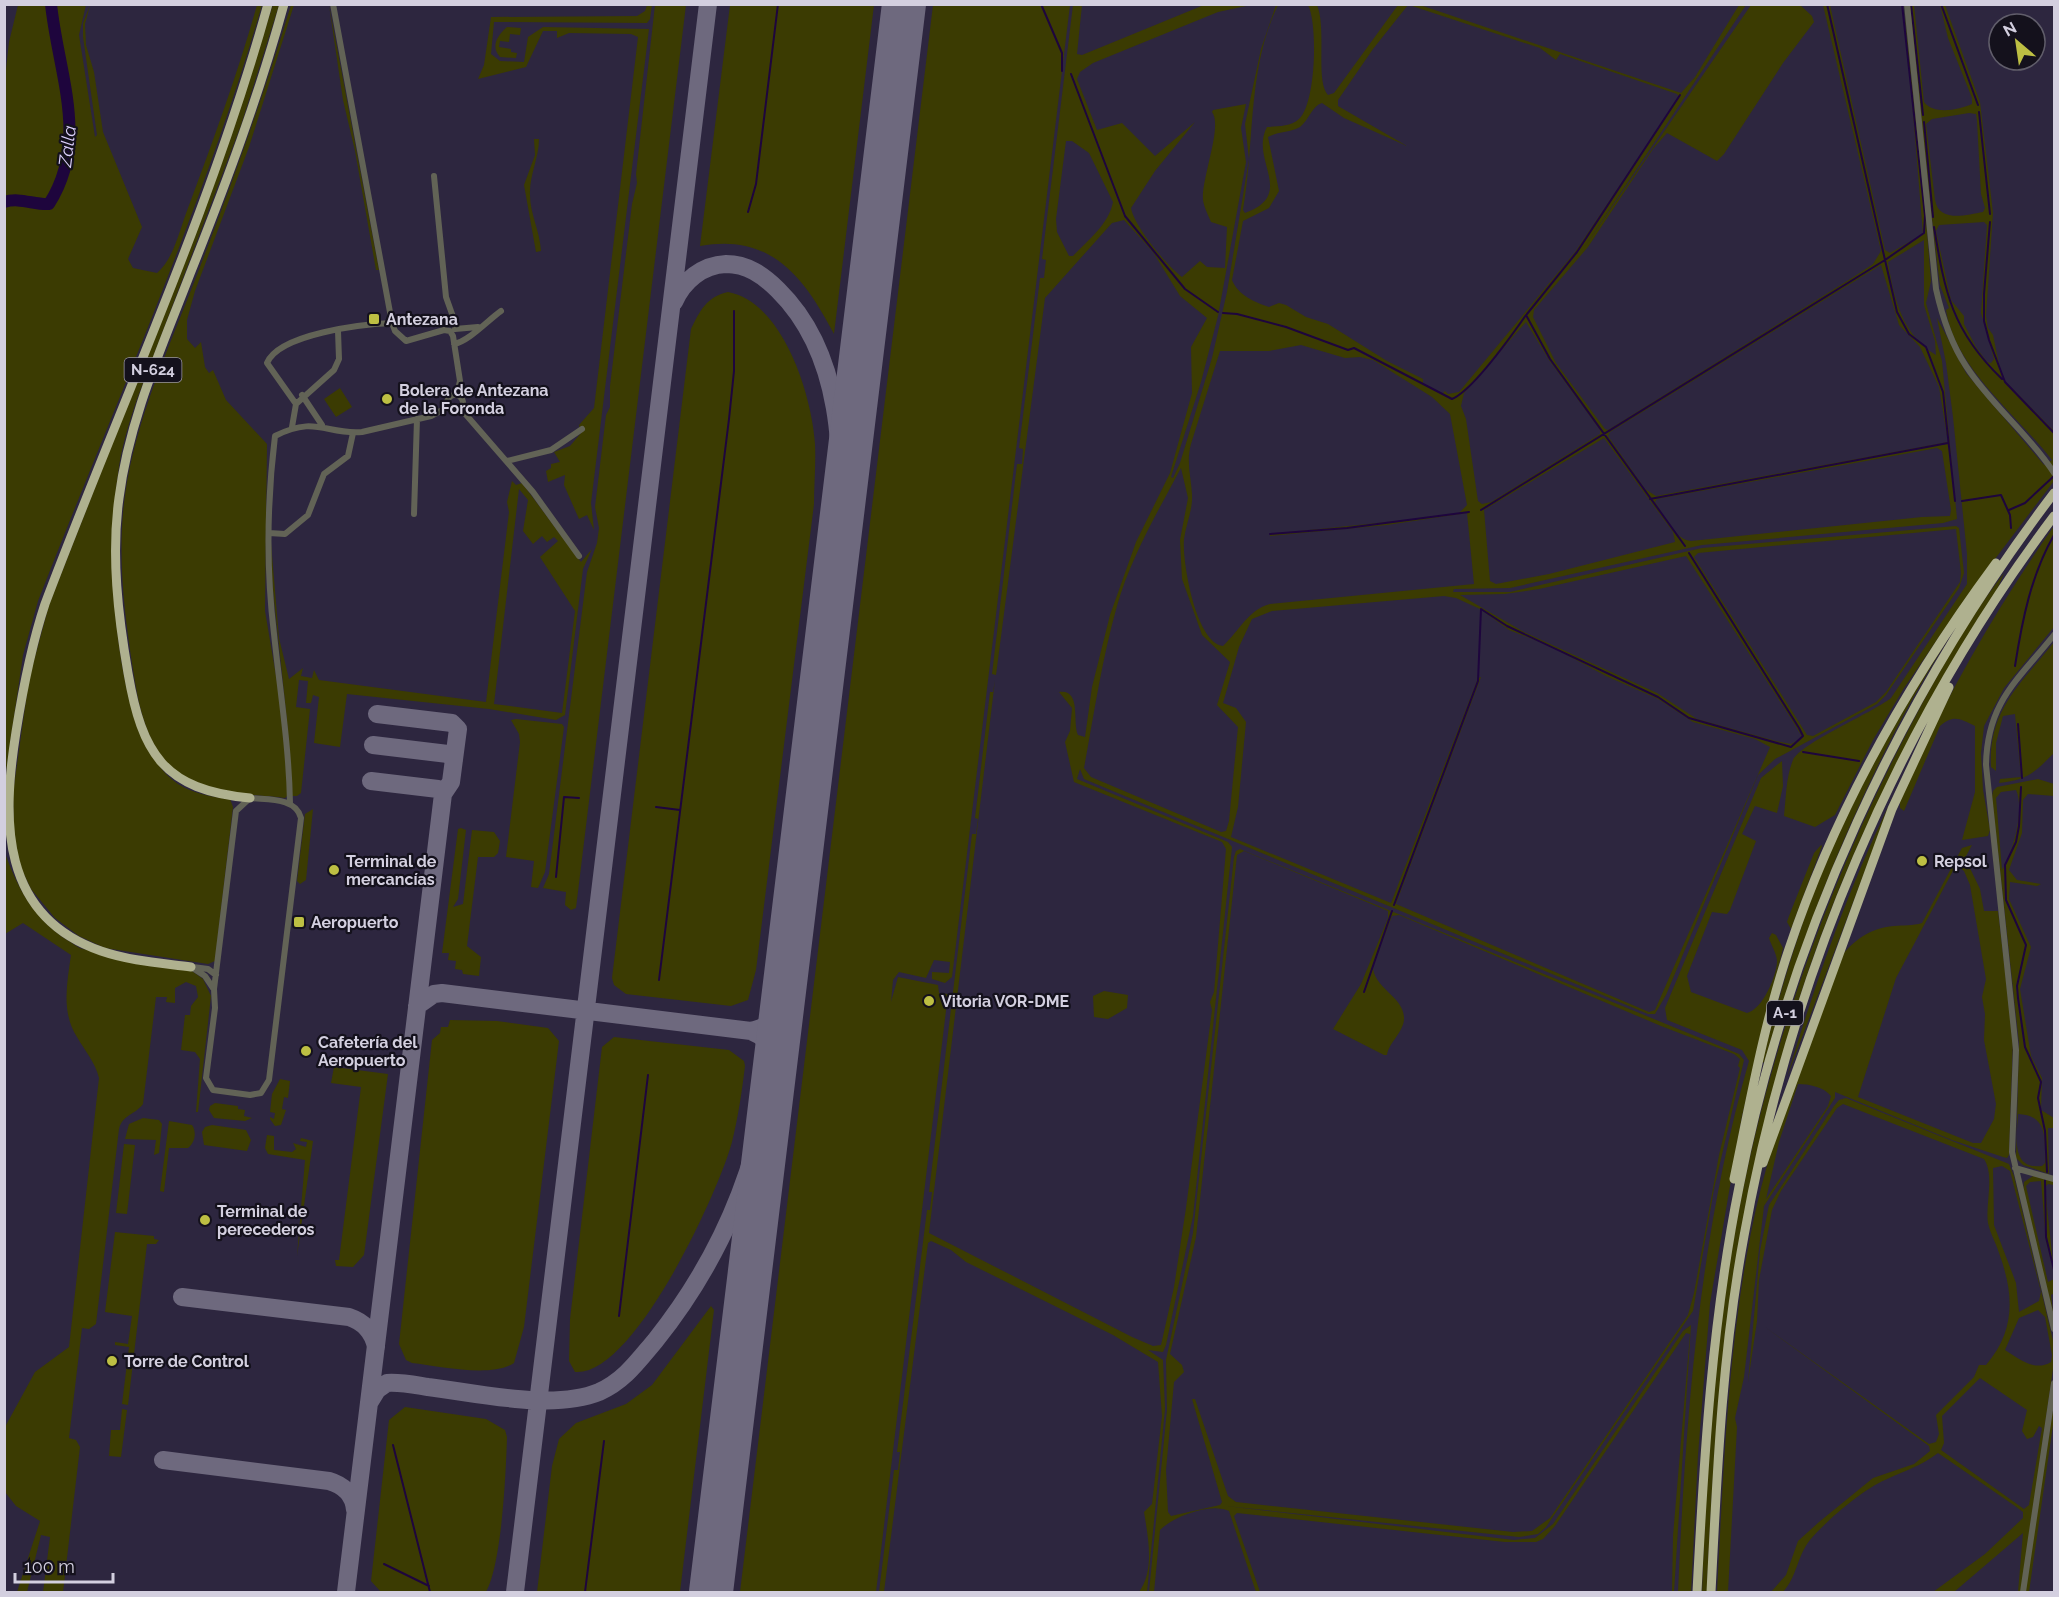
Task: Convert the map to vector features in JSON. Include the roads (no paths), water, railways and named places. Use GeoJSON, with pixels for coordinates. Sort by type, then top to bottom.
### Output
{"type":"FeatureCollection","features":[{"type":"Feature","properties":{"kind":"highway","name":"N-624"},"geometry":{"type":"LineString","coordinates":[[191,967],[130,958],[101,951],[53,923],[29,893],[14,862],[8,834],[8,797],[28,659],[45,604],[204,197],[237,107],[268,4]]}},
{"type":"Feature","properties":{"kind":"highway","name":"N-624"},"geometry":{"type":"LineString","coordinates":[[250,798],[216,794],[190,786],[164,765],[147,741],[135,711],[127,666],[118,603],[116,529],[122,474],[139,407],[247,123],[284,4]]}},
{"type":"Feature","properties":{"kind":"highway","name":"A-1"},"geometry":{"type":"LineString","coordinates":[[1697,1593],[1709,1388],[1729,1239],[1739,1185],[1769,1065],[1802,963],[1847,846],[1897,742],[1940,663],[2020,537],[2055,493]]}},
{"type":"Feature","properties":{"kind":"highway","name":"A-1"},"geometry":{"type":"LineString","coordinates":[[1711,1593],[1725,1368],[1754,1185],[1796,1025],[1839,902],[1891,784],[1976,632],[2055,516]]}},
{"type":"Feature","properties":{"kind":"highway"},"geometry":{"type":"LineString","coordinates":[[1729,1239],[1730,1202],[1767,1025],[1788,952],[1820,864],[1858,780],[1902,700],[1962,610],[1997,563],[2020,537]]}},
{"type":"Feature","properties":{"kind":"highway"},"geometry":{"type":"LineString","coordinates":[[1754,1185],[1892,809],[1976,632]]}},
{"type":"Feature","properties":{"kind":"street"},"geometry":{"type":"LineString","coordinates":[[333,4],[394,331],[406,341],[444,330],[478,327]]}},
{"type":"Feature","properties":{"kind":"street"},"geometry":{"type":"LineString","coordinates":[[1907,4],[1936,289],[1941,309],[1966,366],[2055,473]]}},
{"type":"Feature","properties":{"kind":"street"},"geometry":{"type":"LineString","coordinates":[[434,176],[446,297],[457,328]]}},
{"type":"Feature","properties":{"kind":"street"},"geometry":{"type":"LineString","coordinates":[[454,345],[465,340],[478,327],[501,311]]}},
{"type":"Feature","properties":{"kind":"street"},"geometry":{"type":"LineString","coordinates":[[296,404],[267,363],[270,355],[281,346],[296,340],[392,323]]}},
{"type":"Feature","properties":{"kind":"street"},"geometry":{"type":"LineString","coordinates":[[450,331],[460,381],[458,394],[464,401],[461,409]]}},
{"type":"Feature","properties":{"kind":"street"},"geometry":{"type":"LineString","coordinates":[[292,427],[296,404],[302,395],[334,370],[339,359],[338,332]]}},
{"type":"Feature","properties":{"kind":"street"},"geometry":{"type":"LineString","coordinates":[[448,407],[450,396],[458,394]]}},
{"type":"Feature","properties":{"kind":"street"},"geometry":{"type":"LineString","coordinates":[[302,395],[322,425]]}},
{"type":"Feature","properties":{"kind":"street"},"geometry":{"type":"LineString","coordinates":[[290,803],[285,707],[273,633],[267,553],[275,436],[292,427],[322,425],[353,433],[431,416],[448,407]]}},
{"type":"Feature","properties":{"kind":"street"},"geometry":{"type":"LineString","coordinates":[[448,407],[454,411],[461,409]]}},
{"type":"Feature","properties":{"kind":"street"},"geometry":{"type":"LineString","coordinates":[[461,409],[507,461],[579,556]]}},
{"type":"Feature","properties":{"kind":"street"},"geometry":{"type":"LineString","coordinates":[[414,514],[417,419]]}},
{"type":"Feature","properties":{"kind":"street"},"geometry":{"type":"LineString","coordinates":[[507,461],[551,450],[582,429]]}},
{"type":"Feature","properties":{"kind":"street"},"geometry":{"type":"LineString","coordinates":[[269,533],[285,534],[308,514],[324,474],[348,456],[353,433]]}},
{"type":"Feature","properties":{"kind":"street"},"geometry":{"type":"LineString","coordinates":[[2055,635],[2006,692],[1990,726],[1987,748],[2016,1050],[2012,1140],[2015,1168],[2055,1329]]}},
{"type":"Feature","properties":{"kind":"street"},"geometry":{"type":"LineString","coordinates":[[250,798],[290,803],[300,813],[299,830],[269,1080],[261,1093],[250,1095],[220,1092],[209,1087],[206,1078],[215,1008],[214,989],[236,811],[250,798]]}},
{"type":"Feature","properties":{"kind":"street"},"geometry":{"type":"LineString","coordinates":[[191,967],[202,967],[216,975]]}},
{"type":"Feature","properties":{"kind":"street"},"geometry":{"type":"LineString","coordinates":[[191,967],[205,976],[214,989]]}},
{"type":"Feature","properties":{"kind":"street"},"geometry":{"type":"LineString","coordinates":[[2015,1168],[2055,1179]]}},
{"type":"Feature","properties":{"kind":"street"},"geometry":{"type":"LineString","coordinates":[[2023,1593],[2055,1383]]}},
{"type":"Feature","properties":{"kind":"waterway","name":"Zalla"},"geometry":{"type":"LineString","coordinates":[[4,202],[16,200],[49,204],[61,180],[68,155],[68,106],[51,4]]}},
{"type":"Feature","properties":{"kind":"waterway"},"geometry":{"type":"LineString","coordinates":[[748,212],[756,184],[778,4]]}},
{"type":"Feature","properties":{"kind":"waterway"},"geometry":{"type":"LineString","coordinates":[[1041,4],[1062,53],[1062,71]]}},
{"type":"Feature","properties":{"kind":"waterway"},"geometry":{"type":"LineString","coordinates":[[1827,4],[1885,260],[1924,233],[1925,216],[1902,4]]}},
{"type":"Feature","properties":{"kind":"waterway"},"geometry":{"type":"LineString","coordinates":[[1911,4],[1923,115]]}},
{"type":"Feature","properties":{"kind":"waterway"},"geometry":{"type":"LineString","coordinates":[[1941,4],[1978,105]]}},
{"type":"Feature","properties":{"kind":"waterway"},"geometry":{"type":"LineString","coordinates":[[1071,74],[1125,216],[1185,289],[1218,312]]}},
{"type":"Feature","properties":{"kind":"waterway"},"geometry":{"type":"LineString","coordinates":[[1527,314],[1577,252],[1680,95]]}},
{"type":"Feature","properties":{"kind":"waterway"},"geometry":{"type":"LineString","coordinates":[[1979,112],[1990,214]]}},
{"type":"Feature","properties":{"kind":"waterway"},"geometry":{"type":"LineString","coordinates":[[1924,122],[1933,217]]}},
{"type":"Feature","properties":{"kind":"waterway"},"geometry":{"type":"LineString","coordinates":[[1990,222],[1984,294],[1984,321],[1989,340],[2005,382],[2054,433]]}},
{"type":"Feature","properties":{"kind":"waterway"},"geometry":{"type":"LineString","coordinates":[[1934,227],[1942,272],[1953,310],[1972,344],[2002,379]]}},
{"type":"Feature","properties":{"kind":"waterway"},"geometry":{"type":"LineString","coordinates":[[1481,510],[1885,260],[1897,312],[1909,334],[1926,347],[1943,392],[1955,501]]}},
{"type":"Feature","properties":{"kind":"waterway"},"geometry":{"type":"LineString","coordinates":[[659,980],[729,419],[734,371],[734,311]]}},
{"type":"Feature","properties":{"kind":"waterway"},"geometry":{"type":"LineString","coordinates":[[1223,313],[1237,314],[1286,327],[1348,350],[1354,348],[1452,399],[1461,394],[1481,374],[1526,315],[1550,359],[1685,546]]}},
{"type":"Feature","properties":{"kind":"waterway"},"geometry":{"type":"LineString","coordinates":[[1650,499],[1948,443]]}},
{"type":"Feature","properties":{"kind":"waterway"},"geometry":{"type":"LineString","coordinates":[[2009,510],[2025,503],[2054,476]]}},
{"type":"Feature","properties":{"kind":"waterway"},"geometry":{"type":"LineString","coordinates":[[1962,501],[2001,495],[2010,515],[2011,528]]}},
{"type":"Feature","properties":{"kind":"waterway"},"geometry":{"type":"LineString","coordinates":[[1270,534],[1347,528],[1469,512]]}},
{"type":"Feature","properties":{"kind":"waterway"},"geometry":{"type":"LineString","coordinates":[[2015,666],[2024,615],[2033,582],[2054,535]]}},
{"type":"Feature","properties":{"kind":"waterway"},"geometry":{"type":"LineString","coordinates":[[1394,905],[1478,681],[1481,609],[1507,626],[1658,697],[1689,718],[1791,747],[1803,736],[1689,553]]}},
{"type":"Feature","properties":{"kind":"waterway"},"geometry":{"type":"LineString","coordinates":[[2018,724],[2022,778]]}},
{"type":"Feature","properties":{"kind":"waterway"},"geometry":{"type":"LineString","coordinates":[[1803,752],[1859,761]]}},
{"type":"Feature","properties":{"kind":"waterway"},"geometry":{"type":"LineString","coordinates":[[2021,787],[2016,842],[2005,865],[2006,900],[2026,945],[2017,986],[2018,998],[2025,1047],[2041,1082],[2038,1098],[2045,1131],[2047,1172]]}},
{"type":"Feature","properties":{"kind":"waterway"},"geometry":{"type":"LineString","coordinates":[[556,877],[564,797],[579,798]]}},
{"type":"Feature","properties":{"kind":"waterway"},"geometry":{"type":"LineString","coordinates":[[656,807],[680,810]]}},
{"type":"Feature","properties":{"kind":"waterway"},"geometry":{"type":"LineString","coordinates":[[1364,992],[1392,911]]}},
{"type":"Feature","properties":{"kind":"waterway"},"geometry":{"type":"LineString","coordinates":[[619,1316],[648,1075]]}},
{"type":"Feature","properties":{"kind":"waterway"},"geometry":{"type":"LineString","coordinates":[[2045,1180],[2046,1237],[2054,1270]]}},
{"type":"Feature","properties":{"kind":"waterway"},"geometry":{"type":"LineString","coordinates":[[585,1592],[604,1441]]}},
{"type":"Feature","properties":{"kind":"waterway"},"geometry":{"type":"LineString","coordinates":[[393,1445],[430,1592]]}},
{"type":"Feature","properties":{"kind":"waterway"},"geometry":{"type":"LineString","coordinates":[[384,1564],[429,1586]]}},
{"type":"Feature","properties":{"kind":"place","name":"Antezana"},"geometry":{"type":"Point","coordinates":[374,319]}},
{"type":"Feature","properties":{"kind":"place","name":"Bolera de Antezana de la Foronda"},"geometry":{"type":"Point","coordinates":[387,399]}},
{"type":"Feature","properties":{"kind":"place","name":"Repsol"},"geometry":{"type":"Point","coordinates":[1922,861]}},
{"type":"Feature","properties":{"kind":"place","name":"Terminal de mercancías"},"geometry":{"type":"Point","coordinates":[334,870]}},
{"type":"Feature","properties":{"kind":"place","name":"Aeropuerto"},"geometry":{"type":"Point","coordinates":[299,922]}},
{"type":"Feature","properties":{"kind":"place","name":"Vitoria VOR-DME"},"geometry":{"type":"Point","coordinates":[929,1001]}},
{"type":"Feature","properties":{"kind":"place","name":"Cafetería del Aeropuerto"},"geometry":{"type":"Point","coordinates":[306,1051]}},
{"type":"Feature","properties":{"kind":"place","name":"Terminal de perecederos"},"geometry":{"type":"Point","coordinates":[205,1220]}},
{"type":"Feature","properties":{"kind":"place","name":"Torre de Control"},"geometry":{"type":"Point","coordinates":[112,1361]}}]}
